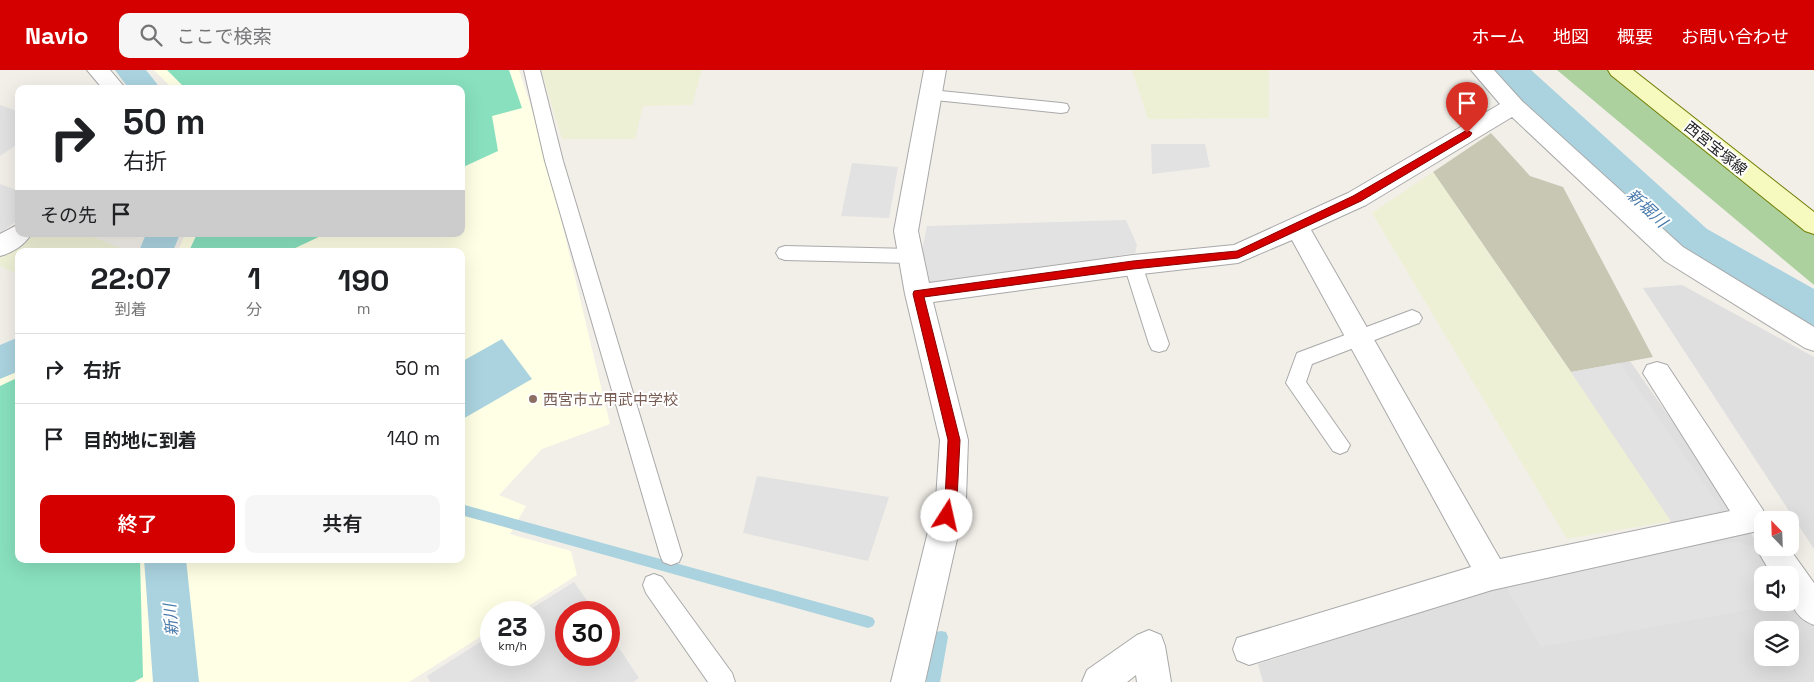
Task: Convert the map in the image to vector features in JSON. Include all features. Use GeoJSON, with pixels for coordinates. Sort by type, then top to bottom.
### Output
{"type":"FeatureCollection","features":[{"type":"Feature","properties":{"kind":"main road","name":"西宮宝塚線"},"geometry":{"type":"LineString","coordinates":[[1619,70],[1814,225]]}},
{"type":"Feature","properties":{"kind":"street"},"geometry":{"type":"LineString","coordinates":[[98,70],[111,85]]}},
{"type":"Feature","properties":{"kind":"street"},"geometry":{"type":"LineString","coordinates":[[903,678],[951,499],[954,440],[918,294],[906,231],[935,70]]}},
{"type":"Feature","properties":{"kind":"street"},"geometry":{"type":"LineString","coordinates":[[1482,70],[1514,106],[1674,254],[1814,340]]}},
{"type":"Feature","properties":{"kind":"street"},"geometry":{"type":"LineString","coordinates":[[918,294],[1133,265],[1238,254],[1357,199],[1514,106]]}},
{"type":"Feature","properties":{"kind":"street"},"geometry":{"type":"LineString","coordinates":[[1297,227],[1492,575]]}},
{"type":"Feature","properties":{"kind":"street"},"geometry":{"type":"LineString","coordinates":[[0,247],[15,236]]}},
{"type":"Feature","properties":{"kind":"street"},"geometry":{"type":"LineString","coordinates":[[1657,373],[1754,523]]}},
{"type":"Feature","properties":{"kind":"street"},"geometry":{"type":"LineString","coordinates":[[1249,649],[1492,575],[1754,529]]}},
{"type":"Feature","properties":{"kind":"street"},"geometry":{"type":"LineString","coordinates":[[1799,588],[1814,610]]}},
{"type":"Feature","properties":{"kind":"street"},"geometry":{"type":"LineString","coordinates":[[1099,682],[1149,646],[1154,682]]}},
{"type":"Feature","properties":{"kind":"lane"},"geometry":{"type":"LineString","coordinates":[[532,70],[554,161],[671,555]]}},
{"type":"Feature","properties":{"kind":"lane"},"geometry":{"type":"LineString","coordinates":[[931,95],[1061,108]]}},
{"type":"Feature","properties":{"kind":"lane"},"geometry":{"type":"LineString","coordinates":[[785,253],[911,256]]}},
{"type":"Feature","properties":{"kind":"lane"},"geometry":{"type":"LineString","coordinates":[[1133,265],[1158,344]]}},
{"type":"Feature","properties":{"kind":"lane"},"geometry":{"type":"LineString","coordinates":[[1340,445],[1296,383],[1304,359],[1412,318]]}},
{"type":"Feature","properties":{"kind":"lane"},"geometry":{"type":"LineString","coordinates":[[654,585],[723,682]]}},
{"type":"Feature","properties":{"kind":"shaded area","name":"西宮市立甲武中学校"},"geometry":{"type":"Polygon","coordinates":[[[154,70],[519,70],[543,144],[610,424],[542,449],[499,495],[526,506],[510,534],[571,551],[577,575],[536,601],[480,601],[480,637],[409,682],[0,682],[0,374],[15,368],[15,563],[465,563],[465,248],[179,248],[184,237],[465,237],[465,85],[169,85],[154,70]]]}},
{"type":"Feature","properties":{"kind":"shaded area"},"geometry":{"type":"Polygon","coordinates":[[[541,70],[702,70],[692,105],[643,106],[635,139],[562,139],[541,70]]]}},
{"type":"Feature","properties":{"kind":"shaded area"},"geometry":{"type":"Polygon","coordinates":[[[1132,70],[1269,70],[1269,118],[1148,119],[1132,70]]]}},
{"type":"Feature","properties":{"kind":"shaded area"},"geometry":{"type":"Polygon","coordinates":[[[0,105],[15,111],[15,146],[0,156],[0,105]]]}},
{"type":"Feature","properties":{"kind":"shaded area"},"geometry":{"type":"Polygon","coordinates":[[[1491,133],[1530,176],[1563,187],[1653,357],[1571,372],[1433,172],[1491,133]]]}},
{"type":"Feature","properties":{"kind":"shaded area"},"geometry":{"type":"Polygon","coordinates":[[[1151,144],[1205,144],[1210,167],[1152,174],[1151,144]]]}},
{"type":"Feature","properties":{"kind":"shaded area"},"geometry":{"type":"Polygon","coordinates":[[[852,163],[898,167],[889,218],[841,216],[852,163]]]}},
{"type":"Feature","properties":{"kind":"shaded area"},"geometry":{"type":"Polygon","coordinates":[[[1433,172],[1671,521],[1567,539],[1372,213],[1433,172]]]}},
{"type":"Feature","properties":{"kind":"shaded area"},"geometry":{"type":"Polygon","coordinates":[[[0,184],[15,190],[15,222],[0,233],[0,184]]]}},
{"type":"Feature","properties":{"kind":"shaded area"},"geometry":{"type":"Polygon","coordinates":[[[1126,220],[1137,245],[1135,253],[931,285],[922,250],[927,226],[1126,220]]]}},
{"type":"Feature","properties":{"kind":"shaded area"},"geometry":{"type":"Polygon","coordinates":[[[27,237],[93,237],[121,248],[15,248],[15,273],[0,266],[0,257],[27,237]]]}},
{"type":"Feature","properties":{"kind":"shaded area"},"geometry":{"type":"Polygon","coordinates":[[[1682,285],[1814,357],[1814,549],[1799,526],[1799,511],[1789,511],[1643,288],[1682,285]]]}},
{"type":"Feature","properties":{"kind":"shaded area"},"geometry":{"type":"Polygon","coordinates":[[[1630,361],[1754,538],[1754,556],[1767,556],[1774,566],[1754,566],[1754,611],[1799,611],[1799,604],[1814,627],[1814,682],[1263,682],[1258,664],[1504,585],[1686,546],[1571,372],[1630,361]]]}},
{"type":"Feature","properties":{"kind":"shaded area"},"geometry":{"type":"Polygon","coordinates":[[[1620,363],[1721,508],[1713,516],[1671,521],[1571,372],[1620,363]]]}},
{"type":"Feature","properties":{"kind":"shaded area"},"geometry":{"type":"Polygon","coordinates":[[[757,476],[889,497],[868,561],[743,533],[757,476]]]}},
{"type":"Feature","properties":{"kind":"shaded area"},"geometry":{"type":"Polygon","coordinates":[[[1739,542],[1754,548],[1754,556],[1764,556],[1772,566],[1754,566],[1754,609],[1541,647],[1505,585],[1686,547],[1739,542]]]}},
{"type":"Feature","properties":{"kind":"shaded area"},"geometry":{"type":"Polygon","coordinates":[[[574,582],[587,601],[555,601],[555,666],[620,666],[620,650],[639,678],[633,682],[430,682],[427,676],[480,642],[480,666],[545,666],[544,601],[574,582]]]}},
{"type":"Feature","properties":{"kind":"green space"},"geometry":{"type":"Polygon","coordinates":[[[167,70],[509,70],[522,108],[492,116],[498,151],[465,166],[465,85],[182,85],[167,70]]]}},
{"type":"Feature","properties":{"kind":"green space"},"geometry":{"type":"Polygon","coordinates":[[[1557,70],[1607,70],[1814,235],[1814,285],[1557,70]]]}},
{"type":"Feature","properties":{"kind":"green space"},"geometry":{"type":"Polygon","coordinates":[[[196,237],[319,237],[295,248],[190,248],[196,237]]]}},
{"type":"Feature","properties":{"kind":"green space"},"geometry":{"type":"Polygon","coordinates":[[[15,379],[15,563],[140,563],[143,677],[134,682],[0,682],[0,386],[15,379]]]}},
{"type":"Feature","properties":{"kind":"water"},"geometry":{"type":"Polygon","coordinates":[[[502,339],[532,379],[465,418],[465,360],[502,339]]]}},
{"type":"Feature","properties":{"kind":"waterway"},"geometry":{"type":"LineString","coordinates":[[130,70],[143,85]]}},
{"type":"Feature","properties":{"kind":"waterway","name":"新堀川"},"geometry":{"type":"LineString","coordinates":[[1500,70],[1687,244],[1814,318]]}},
{"type":"Feature","properties":{"kind":"waterway"},"geometry":{"type":"LineString","coordinates":[[157,248],[162,237]]}},
{"type":"Feature","properties":{"kind":"waterway"},"geometry":{"type":"LineString","coordinates":[[0,364],[15,355]]}},
{"type":"Feature","properties":{"kind":"waterway"},"geometry":{"type":"LineString","coordinates":[[465,510],[868,622]]}},
{"type":"Feature","properties":{"kind":"waterway","name":"新川"},"geometry":{"type":"LineString","coordinates":[[165,563],[176,682]]}},
{"type":"Feature","properties":{"kind":"waterway"},"geometry":{"type":"LineString","coordinates":[[933,682],[941,637]]}},
{"type":"Feature","properties":{"kind":"place","name":"西宮市立甲武中学校"},"geometry":{"type":"Point","coordinates":[533,399]}},
{"type":"Feature","properties":{"kind":"route"},"geometry":{"type":"LineString","coordinates":[[947,516],[951,499],[954,440],[918,294],[1133,265],[1238,254],[1357,199],[1467,133]]}}]}
